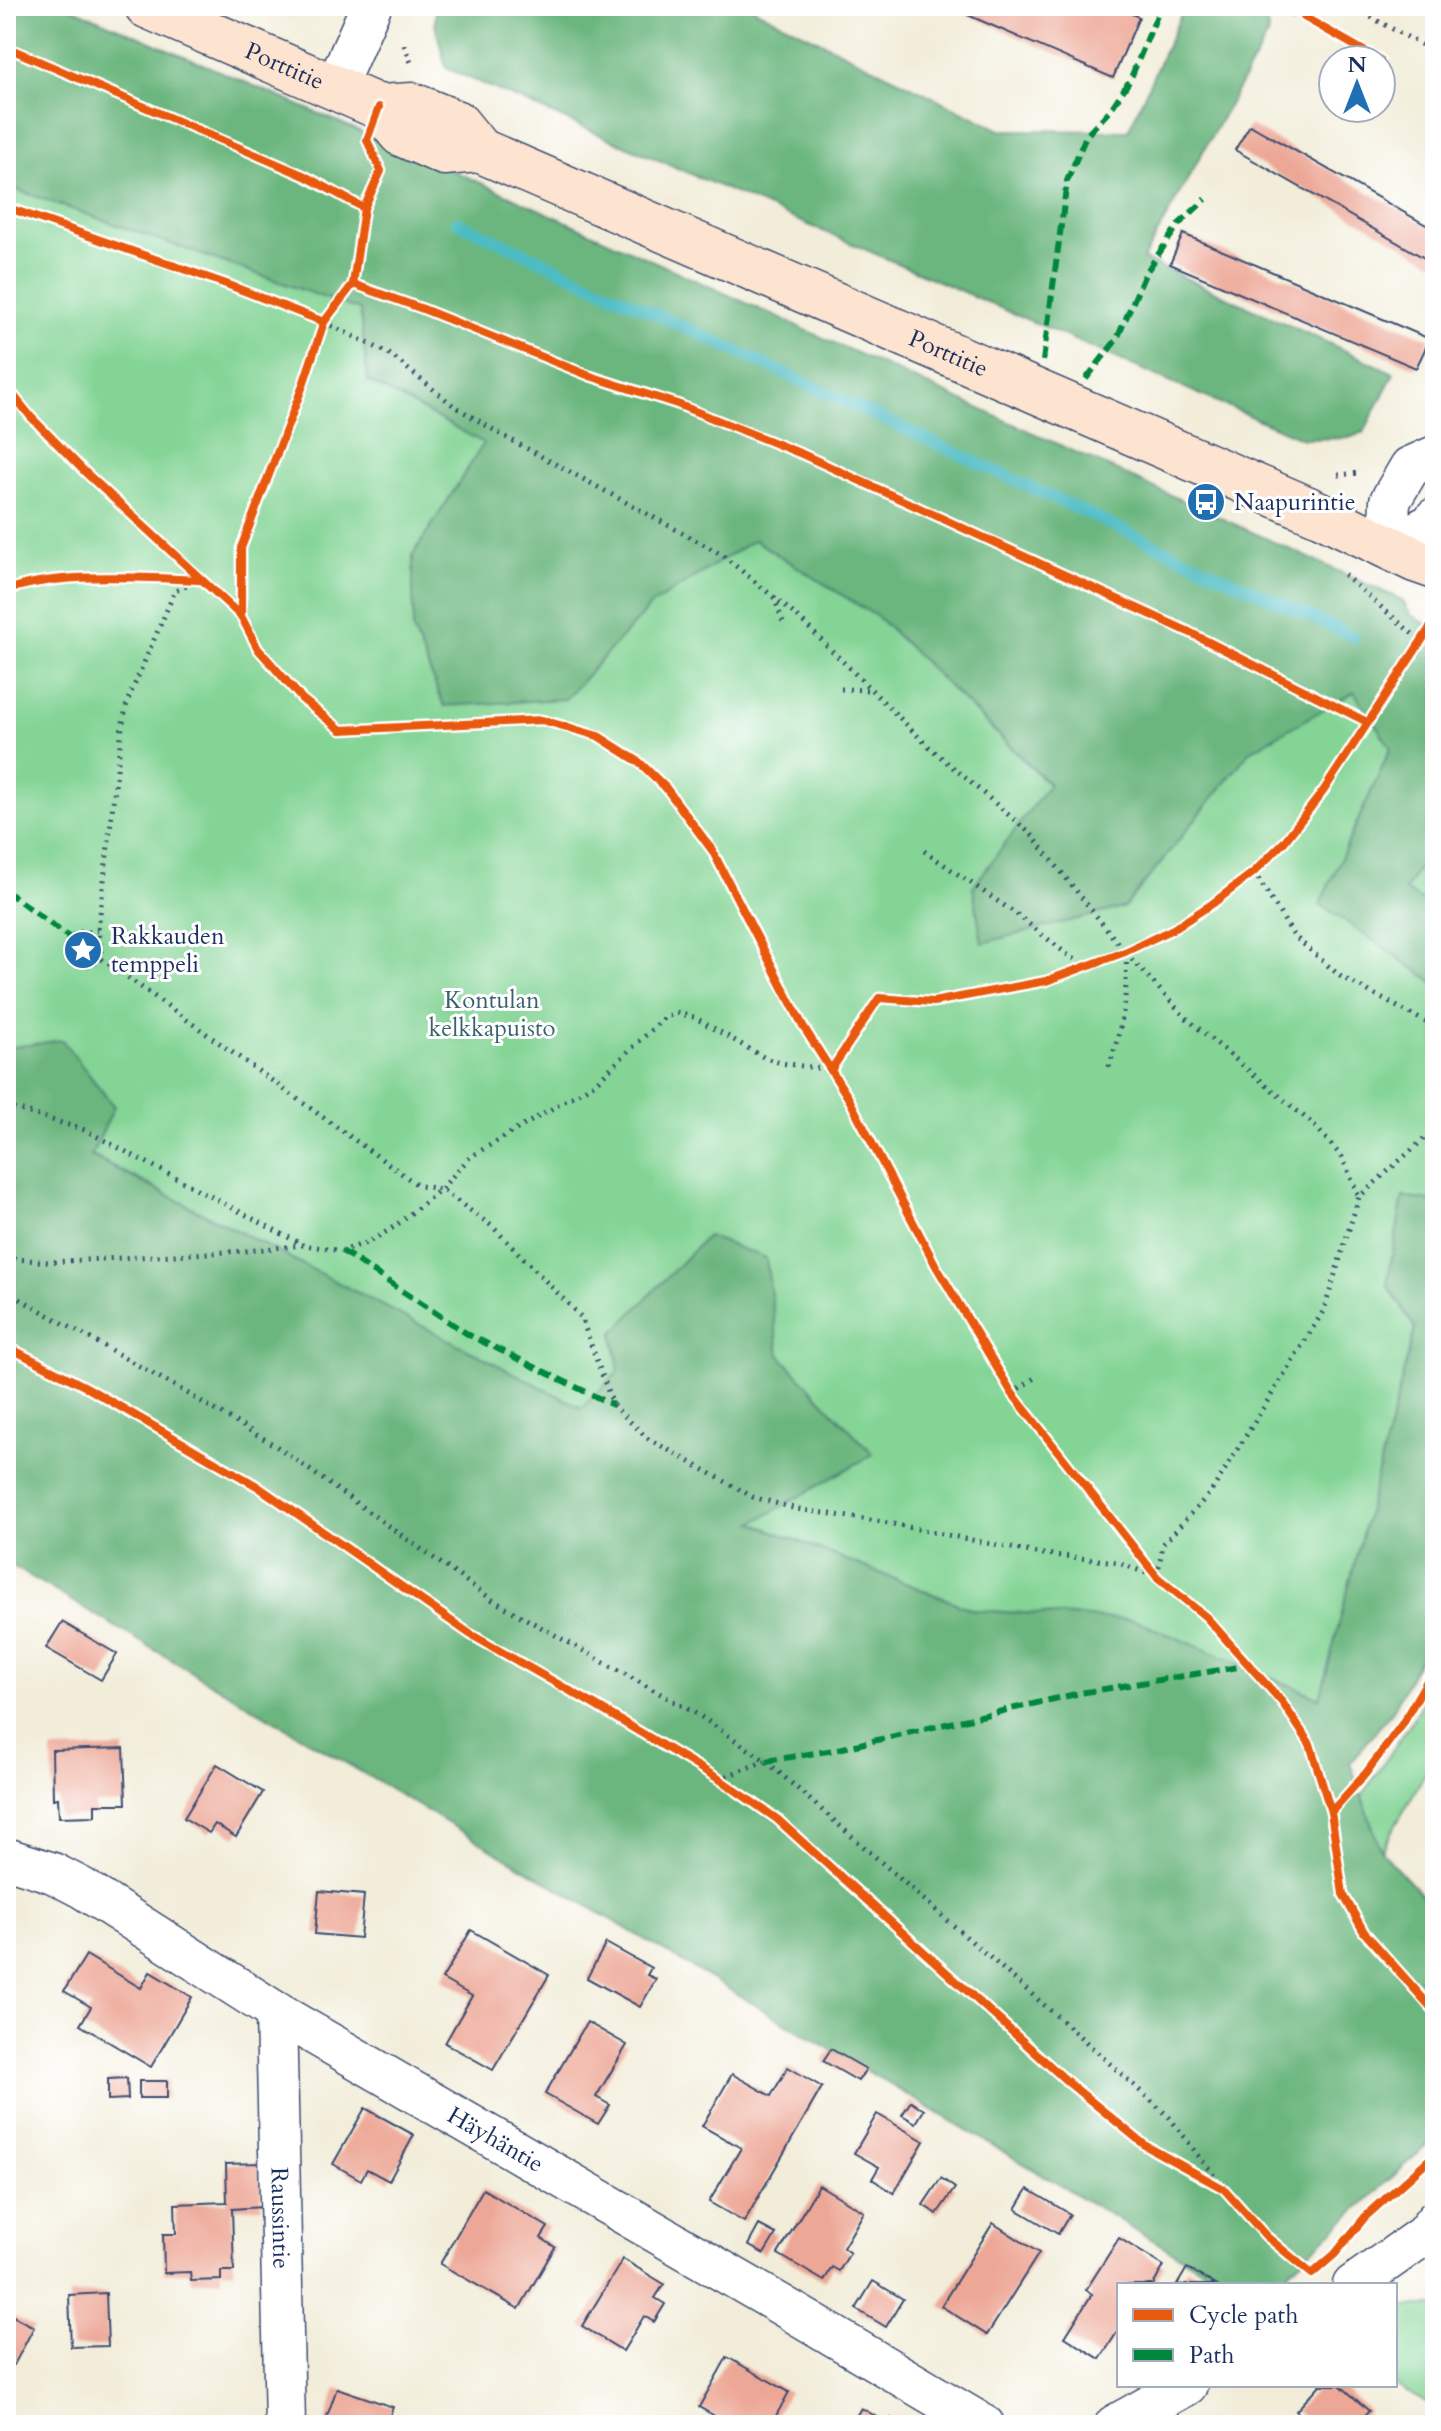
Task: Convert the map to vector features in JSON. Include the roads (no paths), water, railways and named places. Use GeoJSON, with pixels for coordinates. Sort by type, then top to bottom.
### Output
{"type":"FeatureCollection","features":[{"type":"Feature","properties":{"kind":"street","name":"Porttitie"},"geometry":{"type":"LineString","coordinates":[[147,6],[379,107],[413,105],[457,123],[479,150],[1307,508],[1418,562]]}},
{"type":"Feature","properties":{"kind":"street"},"geometry":{"type":"LineString","coordinates":[[335,88],[371,6]]}},
{"type":"Feature","properties":{"kind":"street"},"geometry":{"type":"LineString","coordinates":[[1418,562],[1390,501],[1410,467],[1435,456]]}},
{"type":"Feature","properties":{"kind":"street"},"geometry":{"type":"LineString","coordinates":[[1418,562],[1435,518]]}},
{"type":"Feature","properties":{"kind":"street","name":"Häyhäntie"},"geometry":{"type":"LineString","coordinates":[[6,1858],[53,1873],[82,1888],[276,2012],[984,2425]]}},
{"type":"Feature","properties":{"kind":"street","name":"Raussintie"},"geometry":{"type":"LineString","coordinates":[[276,2012],[285,2425]]}},
{"type":"Feature","properties":{"kind":"street"},"geometry":{"type":"LineString","coordinates":[[1356,2283],[1424,2235],[1435,2221]]}},
{"type":"Feature","properties":{"kind":"street"},"geometry":{"type":"LineString","coordinates":[[1115,2425],[1183,2387]]}},
{"type":"Feature","properties":{"kind":"waterway"},"geometry":{"type":"LineString","coordinates":[[457,222],[1354,637]]}},
{"type":"Feature","properties":{"kind":"place","name":"Naapurintie"},"geometry":{"type":"Point","coordinates":[1206,502]}},
{"type":"Feature","properties":{"kind":"place","name":"Rakkauden temppeli"},"geometry":{"type":"Point","coordinates":[83,950]}},
{"type":"Feature","properties":{"kind":"park label","name":"Kontulan kelkkapuisto"},"geometry":{"type":"Point","coordinates":[492,1014]}}]}
